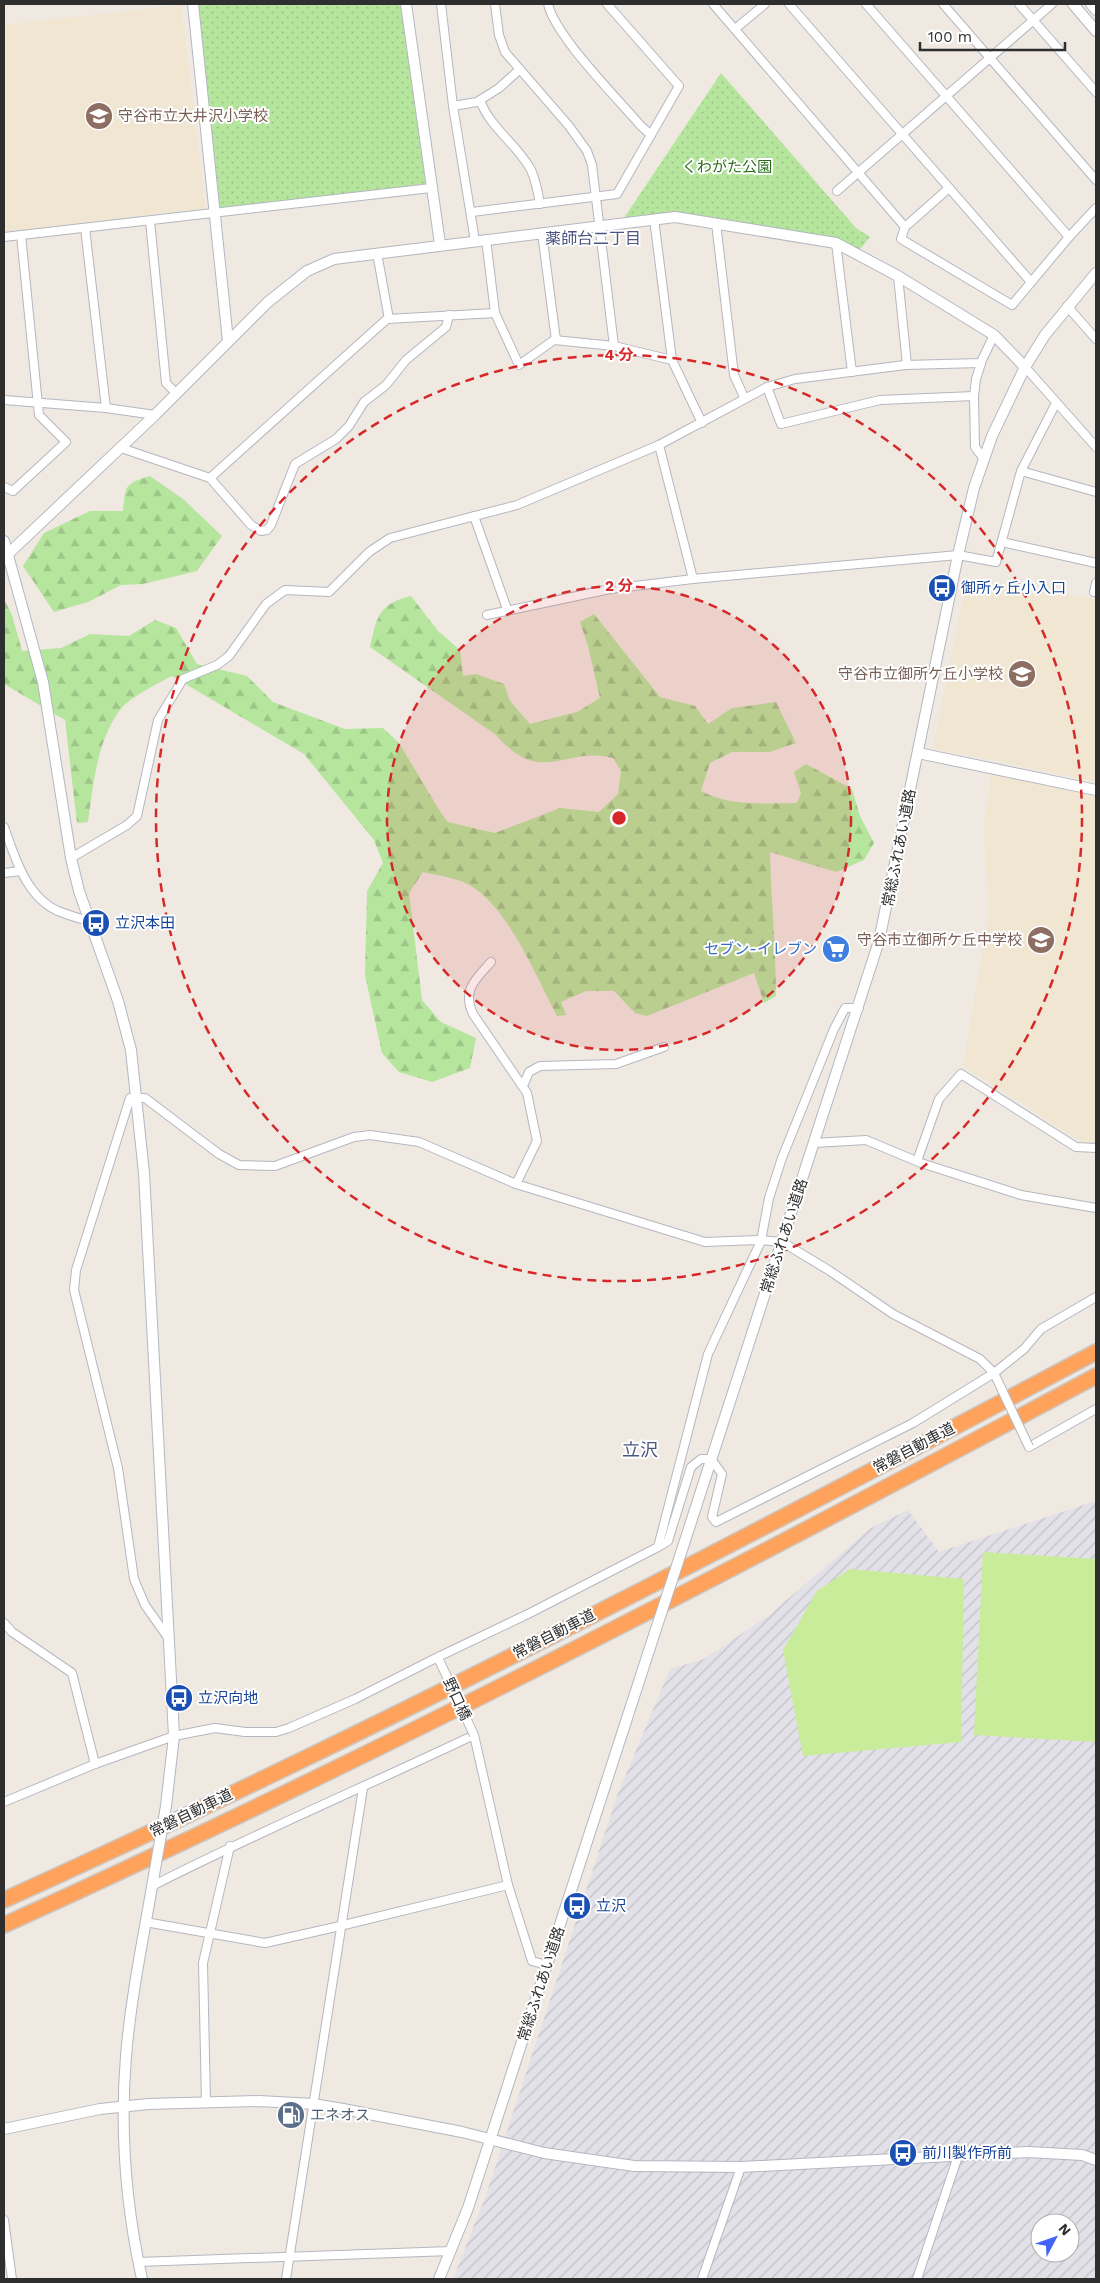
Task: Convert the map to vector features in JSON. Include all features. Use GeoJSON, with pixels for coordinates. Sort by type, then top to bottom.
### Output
{"type":"FeatureCollection","features":[{"type":"Feature","properties":{"kind":"highway","name":"常磐自動車道"},"geometry":{"type":"LineString","coordinates":[[4,1900],[341,1741],[573,1626],[1096,1352]]}},
{"type":"Feature","properties":{"kind":"highway","name":"常磐自動車道"},"geometry":{"type":"LineString","coordinates":[[4,1924],[343,1765],[583,1645],[1096,1376]]}},
{"type":"Feature","properties":{"kind":"street"},"geometry":{"type":"LineString","coordinates":[[193,4],[213,213],[228,341]]}},
{"type":"Feature","properties":{"kind":"street"},"geometry":{"type":"LineString","coordinates":[[406,4],[440,244]]}},
{"type":"Feature","properties":{"kind":"street"},"geometry":{"type":"LineString","coordinates":[[441,4],[454,106],[475,241]]}},
{"type":"Feature","properties":{"kind":"street"},"geometry":{"type":"LineString","coordinates":[[496,4],[499,36],[505,52],[569,126],[587,151],[598,197],[598,226],[614,346]]}},
{"type":"Feature","properties":{"kind":"street"},"geometry":{"type":"LineString","coordinates":[[548,4],[556,25],[569,42],[641,126],[651,134]]}},
{"type":"Feature","properties":{"kind":"street"},"geometry":{"type":"LineString","coordinates":[[472,212],[617,194],[679,86],[607,4]]}},
{"type":"Feature","properties":{"kind":"street"},"geometry":{"type":"LineString","coordinates":[[713,4],[905,227]]}},
{"type":"Feature","properties":{"kind":"street"},"geometry":{"type":"LineString","coordinates":[[735,29],[764,4]]}},
{"type":"Feature","properties":{"kind":"street"},"geometry":{"type":"LineString","coordinates":[[789,4],[1031,282]]}},
{"type":"Feature","properties":{"kind":"street"},"geometry":{"type":"LineString","coordinates":[[866,4],[1069,237]]}},
{"type":"Feature","properties":{"kind":"street"},"geometry":{"type":"LineString","coordinates":[[943,4],[1096,180]]}},
{"type":"Feature","properties":{"kind":"street"},"geometry":{"type":"LineString","coordinates":[[1019,4],[1096,92]]}},
{"type":"Feature","properties":{"kind":"street"},"geometry":{"type":"LineString","coordinates":[[837,191],[1052,4]]}},
{"type":"Feature","properties":{"kind":"street"},"geometry":{"type":"LineString","coordinates":[[1073,4],[1096,31]]}},
{"type":"Feature","properties":{"kind":"street"},"geometry":{"type":"LineString","coordinates":[[1091,4],[1096,10]]}},
{"type":"Feature","properties":{"kind":"street"},"geometry":{"type":"LineString","coordinates":[[454,106],[480,100],[519,70]]}},
{"type":"Feature","properties":{"kind":"street"},"geometry":{"type":"LineString","coordinates":[[480,100],[485,114],[530,168],[536,183],[540,204]]}},
{"type":"Feature","properties":{"kind":"street"},"geometry":{"type":"LineString","coordinates":[[4,237],[431,188]]}},
{"type":"Feature","properties":{"kind":"street"},"geometry":{"type":"LineString","coordinates":[[949,188],[905,227],[901,238],[1012,305],[1096,208]]}},
{"type":"Feature","properties":{"kind":"street"},"geometry":{"type":"LineString","coordinates":[[6,554],[121,448],[268,302],[307,271],[334,259],[440,244],[675,217],[836,243],[898,276],[994,335],[1096,447]]}},
{"type":"Feature","properties":{"kind":"street"},"geometry":{"type":"LineString","coordinates":[[654,220],[672,360],[702,423]]}},
{"type":"Feature","properties":{"kind":"street"},"geometry":{"type":"LineString","coordinates":[[150,221],[166,383],[176,393]]}},
{"type":"Feature","properties":{"kind":"street"},"geometry":{"type":"LineString","coordinates":[[716,223],[734,375],[744,398]]}},
{"type":"Feature","properties":{"kind":"street"},"geometry":{"type":"LineString","coordinates":[[85,228],[106,408]]}},
{"type":"Feature","properties":{"kind":"street"},"geometry":{"type":"LineString","coordinates":[[542,233],[556,340]]}},
{"type":"Feature","properties":{"kind":"street"},"geometry":{"type":"LineString","coordinates":[[4,486],[13,491],[66,442],[39,415],[21,235]]}},
{"type":"Feature","properties":{"kind":"street"},"geometry":{"type":"LineString","coordinates":[[486,239],[495,312],[519,365],[556,340],[614,346],[672,360]]}},
{"type":"Feature","properties":{"kind":"street"},"geometry":{"type":"LineString","coordinates":[[836,243],[852,372]]}},
{"type":"Feature","properties":{"kind":"street"},"geometry":{"type":"LineString","coordinates":[[377,253],[389,319]]}},
{"type":"Feature","properties":{"kind":"street","name":"常総ふれあい道路"},"geometry":{"type":"LineString","coordinates":[[439,2279],[468,2208],[491,2140],[880,941],[958,555],[968,511],[984,459],[1006,404],[1025,367],[1045,335],[1096,273]]}},
{"type":"Feature","properties":{"kind":"street"},"geometry":{"type":"LineString","coordinates":[[898,276],[907,365]]}},
{"type":"Feature","properties":{"kind":"street"},"geometry":{"type":"LineString","coordinates":[[1067,306],[1096,339]]}},
{"type":"Feature","properties":{"kind":"street"},"geometry":{"type":"LineString","coordinates":[[210,478],[389,319],[495,312]]}},
{"type":"Feature","properties":{"kind":"street"},"geometry":{"type":"LineString","coordinates":[[121,448],[210,478],[251,525],[261,531],[267,530],[271,525],[295,464],[336,438],[349,426],[364,402],[386,385],[406,360],[446,326],[449,315]]}},
{"type":"Feature","properties":{"kind":"street"},"geometry":{"type":"LineString","coordinates":[[984,459],[975,447],[974,396],[980,363],[994,335]]}},
{"type":"Feature","properties":{"kind":"street"},"geometry":{"type":"LineString","coordinates":[[71,858],[127,825],[137,816],[158,720],[183,679],[217,665],[229,656],[266,604],[285,590],[330,592],[369,552],[390,538],[517,505],[659,445],[767,387],[795,378],[907,365],[980,363]]}},
{"type":"Feature","properties":{"kind":"street"},"geometry":{"type":"LineString","coordinates":[[767,387],[781,424],[880,400],[974,396]]}},
{"type":"Feature","properties":{"kind":"street"},"geometry":{"type":"LineString","coordinates":[[4,400],[106,408],[155,415]]}},
{"type":"Feature","properties":{"kind":"street"},"geometry":{"type":"LineString","coordinates":[[487,615],[507,609],[610,588],[693,579],[958,555],[996,562],[1021,471],[1056,403]]}},
{"type":"Feature","properties":{"kind":"street"},"geometry":{"type":"LineString","coordinates":[[659,445],[693,579]]}},
{"type":"Feature","properties":{"kind":"street"},"geometry":{"type":"LineString","coordinates":[[1021,471],[1096,492]]}},
{"type":"Feature","properties":{"kind":"street"},"geometry":{"type":"LineString","coordinates":[[474,516],[507,609]]}},
{"type":"Feature","properties":{"kind":"street"},"geometry":{"type":"LineString","coordinates":[[4,541],[42,682],[71,858],[88,921],[126,1028],[132,1056],[144,1173],[174,1736],[166,1806],[145,1922],[126,2056],[124,2107],[128,2193],[142,2279]]}},
{"type":"Feature","properties":{"kind":"street"},"geometry":{"type":"LineString","coordinates":[[1002,542],[1096,562]]}},
{"type":"Feature","properties":{"kind":"street"},"geometry":{"type":"LineString","coordinates":[[1096,583],[1094,592],[1096,592]]}},
{"type":"Feature","properties":{"kind":"street"},"geometry":{"type":"LineString","coordinates":[[918,752],[1096,790]]}},
{"type":"Feature","properties":{"kind":"street"},"geometry":{"type":"LineString","coordinates":[[4,827],[21,871],[37,894],[56,910],[88,921]]}},
{"type":"Feature","properties":{"kind":"street"},"geometry":{"type":"LineString","coordinates":[[4,873],[21,871]]}},
{"type":"Feature","properties":{"kind":"street"},"geometry":{"type":"LineString","coordinates":[[491,962],[469,990],[468,1002],[473,1014],[527,1093],[536,1141],[516,1184]]}},
{"type":"Feature","properties":{"kind":"street"},"geometry":{"type":"LineString","coordinates":[[658,1547],[708,1354],[761,1241],[769,1198],[782,1158],[834,1029],[845,1008],[858,1008]]}},
{"type":"Feature","properties":{"kind":"street"},"geometry":{"type":"LineString","coordinates":[[523,1086],[530,1072],[540,1066],[616,1064],[664,1047]]}},
{"type":"Feature","properties":{"kind":"street"},"geometry":{"type":"LineString","coordinates":[[916,1161],[939,1099],[961,1074],[1076,1147],[1096,1148]]}},
{"type":"Feature","properties":{"kind":"street"},"geometry":{"type":"LineString","coordinates":[[169,1639],[145,1605],[134,1579],[118,1468],[74,1290],[76,1270],[130,1098],[145,1098],[219,1154],[239,1165],[275,1166],[354,1137],[370,1135],[419,1142],[516,1184],[705,1242],[782,1242],[830,1271],[892,1314],[980,1359],[994,1373],[1029,1447],[1096,1409]]}},
{"type":"Feature","properties":{"kind":"street"},"geometry":{"type":"LineString","coordinates":[[814,1142],[866,1140],[916,1161],[1021,1195],[1096,1208]]}},
{"type":"Feature","properties":{"kind":"street"},"geometry":{"type":"LineString","coordinates":[[4,1802],[94,1764],[174,1736],[215,1728],[245,1732],[276,1732],[355,1699],[439,1660],[668,1541],[692,1468],[701,1459],[711,1459],[722,1474],[712,1516],[716,1522],[913,1422],[994,1373],[1024,1349],[1041,1329],[1096,1297]]}},
{"type":"Feature","properties":{"kind":"street"},"geometry":{"type":"LineString","coordinates":[[4,1623],[12,1632],[72,1673],[94,1764]]}},
{"type":"Feature","properties":{"kind":"street","name":"野口橋"},"geometry":{"type":"LineString","coordinates":[[439,1660],[474,1735],[508,1885],[532,1961],[547,1965]]}},
{"type":"Feature","properties":{"kind":"street"},"geometry":{"type":"LineString","coordinates":[[152,1886],[230,1846],[363,1788],[474,1735]]}},
{"type":"Feature","properties":{"kind":"street"},"geometry":{"type":"LineString","coordinates":[[286,2279],[363,1788]]}},
{"type":"Feature","properties":{"kind":"street"},"geometry":{"type":"LineString","coordinates":[[206,2102],[203,1963],[230,1846]]}},
{"type":"Feature","properties":{"kind":"street"},"geometry":{"type":"LineString","coordinates":[[145,1922],[265,1943],[508,1885]]}},
{"type":"Feature","properties":{"kind":"street"},"geometry":{"type":"LineString","coordinates":[[4,2129],[100,2109],[206,2102],[260,2101],[313,2104],[462,2132],[544,2153],[634,2166],[741,2167],[1056,2152],[1082,2155],[1096,2160]]}},
{"type":"Feature","properties":{"kind":"street"},"geometry":{"type":"LineString","coordinates":[[917,2279],[958,2156]]}},
{"type":"Feature","properties":{"kind":"street"},"geometry":{"type":"LineString","coordinates":[[702,2279],[741,2167]]}},
{"type":"Feature","properties":{"kind":"street"},"geometry":{"type":"LineString","coordinates":[[4,2220],[12,2279]]}},
{"type":"Feature","properties":{"kind":"street"},"geometry":{"type":"LineString","coordinates":[[138,2262],[451,2251]]}},
{"type":"Feature","properties":{"kind":"shaded area","name":"守谷市立大井沢小学校"},"geometry":{"type":"Polygon","coordinates":[[[181,5],[205,208],[4,233],[4,25],[181,5]]]}},
{"type":"Feature","properties":{"kind":"shaded area","name":"守谷市立御所ケ丘小学校"},"geometry":{"type":"Polygon","coordinates":[[[967,578],[1096,599],[1096,782],[933,748],[967,578]]]}},
{"type":"Feature","properties":{"kind":"shaded area","name":"守谷市立御所ケ丘中学校"},"geometry":{"type":"Polygon","coordinates":[[[991,774],[1096,796],[1096,1144],[1084,1143],[963,1066],[989,913],[984,829],[991,774]]]}},
{"type":"Feature","properties":{"kind":"shaded area"},"geometry":{"type":"Polygon","coordinates":[[[1096,1501],[1096,2279],[453,2279],[486,2195],[617,1796],[670,1669],[704,1659],[768,1616],[871,1528],[908,1510],[939,1552],[1096,1501]]]}},
{"type":"Feature","properties":{"kind":"green space"},"geometry":{"type":"Polygon","coordinates":[[[193,4],[406,4],[431,188],[213,213],[193,4]]]}},
{"type":"Feature","properties":{"kind":"green space","name":"くわがた公園"},"geometry":{"type":"Polygon","coordinates":[[[721,73],[856,228],[870,237],[857,253],[836,243],[675,217],[620,224],[721,73]]]}},
{"type":"Feature","properties":{"kind":"green space"},"geometry":{"type":"Polygon","coordinates":[[[150,476],[183,499],[222,536],[197,571],[143,584],[121,585],[88,602],[54,612],[23,566],[44,533],[90,511],[123,511],[126,491],[130,484],[150,476]]]}},
{"type":"Feature","properties":{"kind":"green space"},"geometry":{"type":"Polygon","coordinates":[[[411,596],[438,631],[460,650],[463,676],[476,674],[504,684],[510,701],[530,724],[577,712],[600,698],[588,646],[580,622],[594,614],[660,697],[695,706],[708,724],[732,708],[776,702],[796,743],[770,752],[732,752],[710,763],[701,791],[724,800],[736,802],[797,803],[801,793],[794,772],[806,764],[852,789],[860,816],[874,843],[864,860],[836,872],[770,852],[776,996],[764,1003],[754,973],[647,1016],[635,1013],[614,991],[586,991],[561,1002],[566,1015],[557,1016],[522,947],[511,929],[487,899],[463,882],[423,872],[409,893],[422,1000],[441,1022],[476,1038],[470,1068],[432,1082],[399,1072],[382,1053],[365,975],[367,891],[383,863],[374,840],[304,754],[172,676],[130,700],[112,722],[97,764],[88,822],[77,823],[65,720],[4,684],[4,599],[12,615],[22,651],[61,648],[90,634],[129,636],[155,620],[176,628],[197,664],[247,676],[273,702],[345,729],[383,728],[399,743],[448,822],[495,833],[560,808],[599,812],[618,794],[621,771],[613,758],[596,755],[581,756],[554,762],[527,759],[512,751],[496,735],[370,647],[377,620],[385,608],[400,599],[411,596]]]}},
{"type":"Feature","properties":{"kind":"green space"},"geometry":{"type":"Polygon","coordinates":[[[983,1552],[1096,1559],[1096,1742],[974,1735],[983,1552]]]}},
{"type":"Feature","properties":{"kind":"green space"},"geometry":{"type":"Polygon","coordinates":[[[850,1569],[964,1579],[961,1742],[803,1756],[783,1650],[817,1591],[850,1569]]]}},
{"type":"Feature","properties":{"kind":"place","name":"守谷市立大井沢小学校"},"geometry":{"type":"Point","coordinates":[99,116]}},
{"type":"Feature","properties":{"kind":"place","name":"御所ヶ丘小入口"},"geometry":{"type":"Point","coordinates":[942,588]}},
{"type":"Feature","properties":{"kind":"place","name":"守谷市立御所ケ丘小学校"},"geometry":{"type":"Point","coordinates":[1022,674]}},
{"type":"Feature","properties":{"kind":"place","name":"立沢本田"},"geometry":{"type":"Point","coordinates":[96,923]}},
{"type":"Feature","properties":{"kind":"place","name":"守谷市立御所ケ丘中学校"},"geometry":{"type":"Point","coordinates":[1041,940]}},
{"type":"Feature","properties":{"kind":"place","name":"セブン-イレブン"},"geometry":{"type":"Point","coordinates":[836,949]}},
{"type":"Feature","properties":{"kind":"place","name":"立沢向地"},"geometry":{"type":"Point","coordinates":[179,1698]}},
{"type":"Feature","properties":{"kind":"place","name":"立沢"},"geometry":{"type":"Point","coordinates":[577,1906]}},
{"type":"Feature","properties":{"kind":"place","name":"エネオス"},"geometry":{"type":"Point","coordinates":[291,2115]}},
{"type":"Feature","properties":{"kind":"place","name":"前川製作所前"},"geometry":{"type":"Point","coordinates":[903,2153]}},
{"type":"Feature","properties":{"kind":"district","name":"薬師台二丁目"},"geometry":{"type":"Point","coordinates":[593,238]}},
{"type":"Feature","properties":{"kind":"district","name":"立沢"},"geometry":{"type":"Point","coordinates":[640,1450]}}]}
